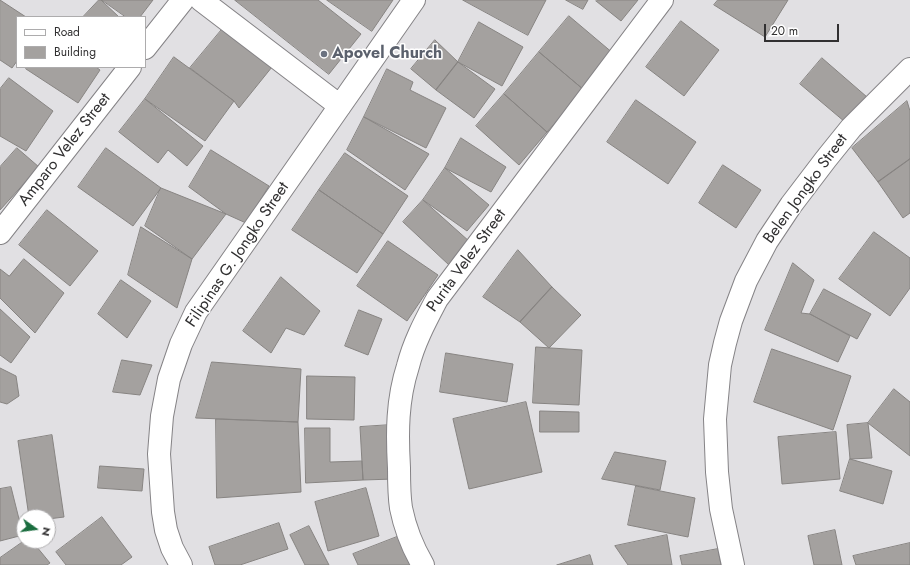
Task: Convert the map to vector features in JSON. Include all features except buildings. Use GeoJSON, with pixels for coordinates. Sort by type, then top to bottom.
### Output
{"type":"FeatureCollection","features":[{"type":"Feature","properties":{"kind":"street"},"geometry":{"type":"LineString","coordinates":[[146,47],[182,0]]}},
{"type":"Feature","properties":{"kind":"street"},"geometry":{"type":"LineString","coordinates":[[202,0],[340,106]]}},
{"type":"Feature","properties":{"kind":"street","name":"Filipinas G. Jongko Street"},"geometry":{"type":"LineString","coordinates":[[181,565],[172,548],[166,530],[163,512],[159,454],[162,416],[169,379],[180,344],[196,312],[414,0]]}},
{"type":"Feature","properties":{"kind":"street","name":"Purita Velez Street"},"geometry":{"type":"LineString","coordinates":[[423,565],[412,544],[402,509],[397,437],[400,401],[408,365],[414,348],[428,315],[437,299],[662,0]]}},
{"type":"Feature","properties":{"kind":"street","name":"Amparo Velez Street"},"geometry":{"type":"LineString","coordinates":[[0,233],[129,68]]}},
{"type":"Feature","properties":{"kind":"street","name":"Belen Jongko Street"},"geometry":{"type":"LineString","coordinates":[[732,565],[721,509],[717,472],[715,419],[720,365],[725,343],[746,280],[767,241],[791,205],[826,159],[851,128],[910,69]]}},
{"type":"Feature","properties":{"kind":"place","name":"Apovel Church"},"geometry":{"type":"Point","coordinates":[324,54]}}]}
